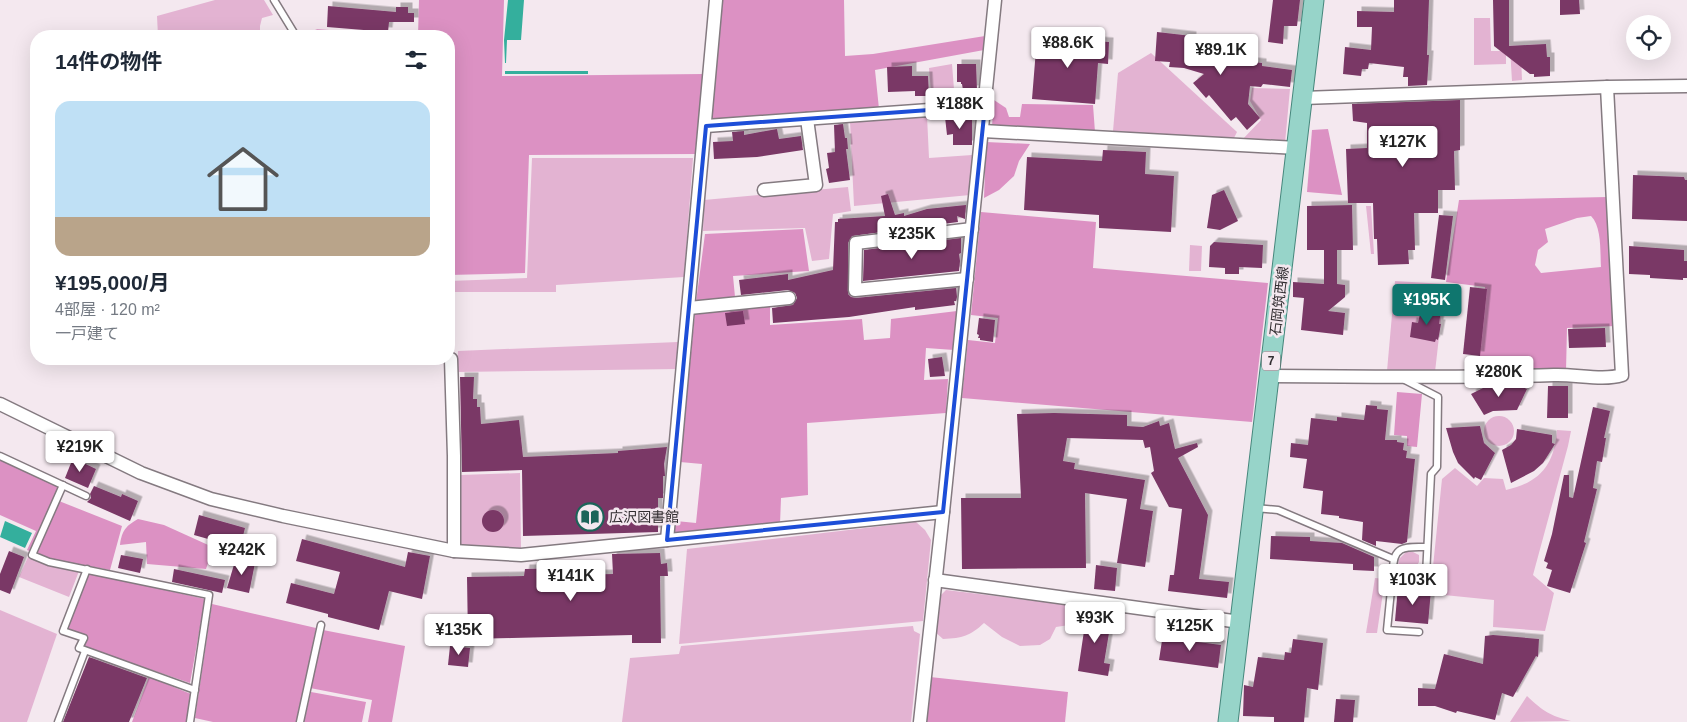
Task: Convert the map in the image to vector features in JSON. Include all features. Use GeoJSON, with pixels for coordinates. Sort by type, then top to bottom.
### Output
{"type":"FeatureCollection","features":[{"type":"Feature","properties":{"kind":"main road","name":"石岡筑西線"},"geometry":{"type":"LineString","coordinates":[[1228,722],[1314,0]]}},
{"type":"Feature","properties":{"kind":"street"},"geometry":{"type":"LineString","coordinates":[[668,540],[716,0]]}},
{"type":"Feature","properties":{"kind":"street"},"geometry":{"type":"LineString","coordinates":[[920,722],[996,0]]}},
{"type":"Feature","properties":{"kind":"street"},"geometry":{"type":"LineString","coordinates":[[1303,98],[1607,86],[1687,86]]}},
{"type":"Feature","properties":{"kind":"street"},"geometry":{"type":"LineString","coordinates":[[1270,376],[1470,377],[1571,374],[1613,378],[1622,375],[1607,86]]}},
{"type":"Feature","properties":{"kind":"street"},"geometry":{"type":"LineString","coordinates":[[706,126],[985,106]]}},
{"type":"Feature","properties":{"kind":"street"},"geometry":{"type":"LineString","coordinates":[[764,190],[816,185],[807,119]]}},
{"type":"Feature","properties":{"kind":"street"},"geometry":{"type":"LineString","coordinates":[[982,131],[1297,148]]}},
{"type":"Feature","properties":{"kind":"street"},"geometry":{"type":"LineString","coordinates":[[967,279],[855,290],[856,244],[972,229]]}},
{"type":"Feature","properties":{"kind":"street"},"geometry":{"type":"LineString","coordinates":[[689,308],[789,298]]}},
{"type":"Feature","properties":{"kind":"street"},"geometry":{"type":"LineString","coordinates":[[451,365],[454,551]]}},
{"type":"Feature","properties":{"kind":"street"},"geometry":{"type":"LineString","coordinates":[[0,404],[141,473],[211,499],[283,516],[454,551],[521,555],[943,512]]}},
{"type":"Feature","properties":{"kind":"street"},"geometry":{"type":"LineString","coordinates":[[936,580],[1240,622]]}},
{"type":"Feature","properties":{"kind":"lane"},"geometry":{"type":"LineString","coordinates":[[274,0],[292,30]]}},
{"type":"Feature","properties":{"kind":"lane"},"geometry":{"type":"LineString","coordinates":[[1393,570],[1398,574],[1426,576],[1430,474],[1437,467],[1438,397],[1400,377]]}},
{"type":"Feature","properties":{"kind":"lane"},"geometry":{"type":"LineString","coordinates":[[0,456],[86,496]]}},
{"type":"Feature","properties":{"kind":"lane"},"geometry":{"type":"LineString","coordinates":[[62,485],[32,555],[49,562],[209,595],[191,722]]}},
{"type":"Feature","properties":{"kind":"lane"},"geometry":{"type":"LineString","coordinates":[[1254,508],[1278,510],[1393,559]]}},
{"type":"Feature","properties":{"kind":"lane"},"geometry":{"type":"LineString","coordinates":[[1419,632],[1387,630],[1393,559],[1397,552],[1406,547],[1427,547]]}},
{"type":"Feature","properties":{"kind":"lane"},"geometry":{"type":"LineString","coordinates":[[87,569],[64,631],[84,638],[79,648],[195,690]]}},
{"type":"Feature","properties":{"kind":"lane"},"geometry":{"type":"LineString","coordinates":[[300,722],[321,625]]}},
{"type":"Feature","properties":{"kind":"lane"},"geometry":{"type":"LineString","coordinates":[[58,722],[85,651]]}},
{"type":"Feature","properties":{"kind":"highlighted area"},"geometry":{"type":"Polygon","coordinates":[[[985,106],[943,512],[667,540],[706,126],[985,106]]]}},
{"type":"Feature","properties":{"kind":"shaded area"},"geometry":{"type":"Polygon","coordinates":[[[215,0],[264,0],[273,15],[262,18],[260,30],[158,30],[157,16],[215,0]]]}},
{"type":"Feature","properties":{"kind":"shaded area"},"geometry":{"type":"Polygon","coordinates":[[[419,0],[504,0],[502,76],[703,74],[695,154],[529,155],[525,273],[455,275],[455,30],[418,30],[419,0]]]}},
{"type":"Feature","properties":{"kind":"shaded area"},"geometry":{"type":"Polygon","coordinates":[[[508,0],[524,0],[521,40],[507,40],[505,63],[504,40],[508,0]]]}},
{"type":"Feature","properties":{"kind":"shaded area"},"geometry":{"type":"Polygon","coordinates":[[[723,0],[844,0],[845,56],[873,54],[985,36],[984,50],[875,70],[879,109],[711,121],[723,0]]]}},
{"type":"Feature","properties":{"kind":"shaded area"},"geometry":{"type":"Polygon","coordinates":[[[1474,18],[1490,18],[1491,51],[1506,51],[1506,64],[1474,65],[1474,18]]]}},
{"type":"Feature","properties":{"kind":"shaded area"},"geometry":{"type":"Polygon","coordinates":[[[1510,48],[1521,56],[1522,80],[1512,81],[1510,48]]]}},
{"type":"Feature","properties":{"kind":"shaded area"},"geometry":{"type":"Polygon","coordinates":[[[1151,53],[1237,132],[1233,140],[1113,131],[1118,73],[1151,53]]]}},
{"type":"Feature","properties":{"kind":"shaded area"},"geometry":{"type":"Polygon","coordinates":[[[952,64],[955,102],[932,105],[929,68],[952,64]]]}},
{"type":"Feature","properties":{"kind":"shaded area"},"geometry":{"type":"Polygon","coordinates":[[[505,71],[588,71],[588,74],[505,74],[505,71]]]}},
{"type":"Feature","properties":{"kind":"shaded area"},"geometry":{"type":"Polygon","coordinates":[[[1252,88],[1290,89],[1285,143],[1241,141],[1261,120],[1250,101],[1252,88]]]}},
{"type":"Feature","properties":{"kind":"shaded area"},"geometry":{"type":"Polygon","coordinates":[[[994,100],[1006,108],[1009,117],[1020,117],[1022,104],[1093,105],[1095,132],[992,126],[994,100]]]}},
{"type":"Feature","properties":{"kind":"shaded area"},"geometry":{"type":"Polygon","coordinates":[[[927,116],[929,158],[972,155],[970,195],[854,206],[850,121],[927,116]]]}},
{"type":"Feature","properties":{"kind":"shaded area"},"geometry":{"type":"Polygon","coordinates":[[[1328,129],[1342,195],[1307,192],[1312,130],[1328,129]]]}},
{"type":"Feature","properties":{"kind":"shaded area"},"geometry":{"type":"Polygon","coordinates":[[[986,142],[1030,144],[1019,161],[1014,176],[999,190],[984,198],[986,142]]]}},
{"type":"Feature","properties":{"kind":"shaded area"},"geometry":{"type":"Polygon","coordinates":[[[532,158],[693,158],[684,277],[556,285],[556,292],[455,292],[455,281],[527,278],[532,158]]]}},
{"type":"Feature","properties":{"kind":"shaded area"},"geometry":{"type":"Polygon","coordinates":[[[848,187],[851,211],[833,214],[829,259],[812,261],[805,228],[703,231],[704,200],[848,187]]]}},
{"type":"Feature","properties":{"kind":"shaded area"},"geometry":{"type":"Polygon","coordinates":[[[1608,197],[1615,326],[1567,328],[1566,371],[1477,375],[1485,287],[1446,282],[1459,200],[1608,197]],[[1591,216],[1577,218],[1545,229],[1548,242],[1538,250],[1535,265],[1541,273],[1601,267],[1600,240],[1595,221],[1591,216]]]}},
{"type":"Feature","properties":{"kind":"shaded area"},"geometry":{"type":"Polygon","coordinates":[[[1366,206],[1371,206],[1374,254],[1371,254],[1366,206]]]}},
{"type":"Feature","properties":{"kind":"shaded area"},"geometry":{"type":"Polygon","coordinates":[[[981,212],[1096,222],[1093,268],[1268,283],[1252,422],[962,398],[968,340],[995,343],[998,318],[971,315],[981,212]]]}},
{"type":"Feature","properties":{"kind":"shaded area"},"geometry":{"type":"Polygon","coordinates":[[[803,229],[809,271],[733,276],[735,297],[696,302],[705,234],[803,229]]]}},
{"type":"Feature","properties":{"kind":"shaded area"},"geometry":{"type":"Polygon","coordinates":[[[1190,245],[1202,246],[1201,271],[1189,271],[1190,245]]]}},
{"type":"Feature","properties":{"kind":"shaded area"},"geometry":{"type":"Polygon","coordinates":[[[1395,281],[1445,284],[1435,372],[1387,371],[1395,281]]]}},
{"type":"Feature","properties":{"kind":"shaded area"},"geometry":{"type":"Polygon","coordinates":[[[770,305],[770,325],[862,319],[864,340],[890,338],[891,319],[957,311],[954,350],[926,348],[924,380],[948,379],[946,413],[807,423],[808,495],[781,498],[780,524],[674,535],[676,521],[696,523],[702,464],[680,462],[695,313],[770,305]]]}},
{"type":"Feature","properties":{"kind":"shaded area"},"geometry":{"type":"Polygon","coordinates":[[[678,342],[678,369],[457,372],[458,351],[678,342]]]}},
{"type":"Feature","properties":{"kind":"shaded area"},"geometry":{"type":"Polygon","coordinates":[[[1397,392],[1422,394],[1417,447],[1407,446],[1407,436],[1394,435],[1397,392]]]}},
{"type":"Feature","properties":{"kind":"shaded area"},"geometry":{"type":"Polygon","coordinates":[[[1499,416],[1505,417],[1513,425],[1513,437],[1505,445],[1499,446],[1493,445],[1485,437],[1484,431],[1485,425],[1493,417],[1499,416]]]}},
{"type":"Feature","properties":{"kind":"shaded area"},"geometry":{"type":"Polygon","coordinates":[[[1557,430],[1571,431],[1533,575],[1554,593],[1545,631],[1493,627],[1494,600],[1434,594],[1434,586],[1431,586],[1442,479],[1455,468],[1477,486],[1484,478],[1503,479],[1506,490],[1518,487],[1537,477],[1544,470],[1553,453],[1557,430]]]}},
{"type":"Feature","properties":{"kind":"shaded area"},"geometry":{"type":"Polygon","coordinates":[[[0,460],[60,488],[31,552],[27,550],[36,531],[0,515],[0,460]]]}},
{"type":"Feature","properties":{"kind":"shaded area"},"geometry":{"type":"Polygon","coordinates":[[[520,473],[521,548],[459,546],[461,475],[520,473]]]}},
{"type":"Feature","properties":{"kind":"shaded area"},"geometry":{"type":"Polygon","coordinates":[[[59,501],[122,526],[110,570],[46,558],[37,552],[59,501]]]}},
{"type":"Feature","properties":{"kind":"shaded area"},"geometry":{"type":"Polygon","coordinates":[[[138,519],[164,525],[217,549],[217,562],[208,563],[206,569],[147,564],[146,542],[120,545],[125,529],[138,519]]]}},
{"type":"Feature","properties":{"kind":"shaded area"},"geometry":{"type":"Polygon","coordinates":[[[5,521],[32,533],[25,548],[0,537],[5,521]]]}},
{"type":"Feature","properties":{"kind":"shaded area"},"geometry":{"type":"Polygon","coordinates":[[[916,522],[925,530],[931,540],[923,621],[679,644],[687,549],[916,522]]]}},
{"type":"Feature","properties":{"kind":"shaded area"},"geometry":{"type":"Polygon","coordinates":[[[1406,552],[1413,552],[1419,555],[1419,562],[1416,567],[1407,570],[1398,566],[1399,559],[1406,552]]]}},
{"type":"Feature","properties":{"kind":"shaded area"},"geometry":{"type":"Polygon","coordinates":[[[28,557],[48,565],[79,571],[69,597],[19,577],[28,557]]]}},
{"type":"Feature","properties":{"kind":"shaded area"},"geometry":{"type":"Polygon","coordinates":[[[89,573],[205,599],[190,683],[84,647],[88,638],[67,628],[89,573]]]}},
{"type":"Feature","properties":{"kind":"shaded area"},"geometry":{"type":"Polygon","coordinates":[[[1375,578],[1385,579],[1377,633],[1366,633],[1375,578]]]}},
{"type":"Feature","properties":{"kind":"shaded area"},"geometry":{"type":"Polygon","coordinates":[[[946,590],[1076,606],[1076,624],[1056,627],[1050,639],[1040,645],[1020,646],[1002,637],[984,623],[966,636],[943,639],[934,631],[940,596],[946,590]]]}},
{"type":"Feature","properties":{"kind":"shaded area"},"geometry":{"type":"Polygon","coordinates":[[[212,604],[316,628],[297,722],[213,722],[195,718],[212,604]]]}},
{"type":"Feature","properties":{"kind":"shaded area"},"geometry":{"type":"Polygon","coordinates":[[[0,610],[57,634],[27,722],[0,722],[0,610]]]}},
{"type":"Feature","properties":{"kind":"shaded area"},"geometry":{"type":"Polygon","coordinates":[[[913,626],[914,631],[920,634],[911,722],[622,722],[630,658],[679,654],[681,646],[913,626]]]}},
{"type":"Feature","properties":{"kind":"shaded area"},"geometry":{"type":"Polygon","coordinates":[[[323,630],[405,646],[392,722],[368,722],[372,700],[310,688],[323,630]]]}},
{"type":"Feature","properties":{"kind":"shaded area"},"geometry":{"type":"Polygon","coordinates":[[[149,677],[191,694],[187,722],[132,722],[149,677]]]}},
{"type":"Feature","properties":{"kind":"shaded area"},"geometry":{"type":"Polygon","coordinates":[[[930,677],[1068,692],[1065,722],[925,722],[930,677]]]}},
{"type":"Feature","properties":{"kind":"shaded area"},"geometry":{"type":"Polygon","coordinates":[[[311,692],[366,702],[362,722],[304,722],[311,692]]]}},
{"type":"Feature","properties":{"kind":"shaded area"},"geometry":{"type":"Polygon","coordinates":[[[1527,696],[1547,712],[1571,721],[1510,722],[1527,696]]]}},
{"type":"Feature","properties":{"kind":"building"},"geometry":{"type":"Polygon","coordinates":[[[1273,0],[1300,0],[1297,26],[1284,26],[1283,44],[1268,42],[1273,0]]]}},
{"type":"Feature","properties":{"kind":"building"},"geometry":{"type":"Polygon","coordinates":[[[1394,0],[1429,0],[1427,85],[1408,86],[1408,77],[1403,77],[1404,67],[1369,63],[1368,69],[1362,69],[1361,76],[1343,74],[1345,47],[1371,50],[1372,27],[1357,27],[1357,11],[1394,12],[1394,0]]]}},
{"type":"Feature","properties":{"kind":"building"},"geometry":{"type":"Polygon","coordinates":[[[1493,0],[1509,0],[1509,46],[1546,44],[1547,57],[1550,57],[1550,76],[1534,77],[1534,74],[1530,74],[1494,46],[1493,0]]]}},
{"type":"Feature","properties":{"kind":"building"},"geometry":{"type":"Polygon","coordinates":[[[1560,0],[1579,0],[1580,14],[1560,15],[1560,0]]]}},
{"type":"Feature","properties":{"kind":"building"},"geometry":{"type":"Polygon","coordinates":[[[328,6],[396,12],[396,7],[408,7],[408,13],[414,13],[414,22],[389,22],[388,30],[327,27],[328,6]]]}},
{"type":"Feature","properties":{"kind":"building"},"geometry":{"type":"Polygon","coordinates":[[[1157,32],[1192,36],[1191,54],[1244,57],[1244,61],[1262,63],[1262,66],[1292,70],[1290,87],[1263,84],[1261,87],[1250,86],[1248,104],[1260,118],[1247,130],[1236,117],[1231,121],[1209,95],[1206,98],[1193,83],[1204,74],[1184,68],[1169,67],[1170,62],[1155,61],[1157,32]]]}},
{"type":"Feature","properties":{"kind":"building"},"geometry":{"type":"Polygon","coordinates":[[[1037,37],[1109,42],[1108,64],[1098,63],[1095,104],[1032,99],[1037,37]]]}},
{"type":"Feature","properties":{"kind":"building"},"geometry":{"type":"Polygon","coordinates":[[[957,64],[976,64],[977,90],[963,90],[961,82],[957,82],[957,64]]]}},
{"type":"Feature","properties":{"kind":"building"},"geometry":{"type":"Polygon","coordinates":[[[912,66],[912,76],[928,76],[929,96],[915,96],[915,91],[888,92],[887,67],[912,66]]]}},
{"type":"Feature","properties":{"kind":"building"},"geometry":{"type":"Polygon","coordinates":[[[1460,100],[1460,150],[1454,151],[1455,190],[1438,190],[1438,213],[1414,213],[1415,250],[1408,250],[1409,264],[1378,265],[1377,239],[1374,239],[1373,203],[1348,203],[1346,149],[1367,148],[1367,123],[1353,121],[1352,104],[1460,100]]]}},
{"type":"Feature","properties":{"kind":"building"},"geometry":{"type":"Polygon","coordinates":[[[945,117],[972,117],[972,145],[953,145],[953,134],[947,135],[945,117]]]}},
{"type":"Feature","properties":{"kind":"building"},"geometry":{"type":"Polygon","coordinates":[[[843,124],[845,138],[847,138],[848,149],[846,149],[850,180],[829,183],[826,169],[829,168],[827,153],[835,152],[834,125],[843,124]]]}},
{"type":"Feature","properties":{"kind":"building"},"geometry":{"type":"Polygon","coordinates":[[[777,129],[779,139],[801,136],[803,150],[757,157],[714,159],[713,142],[733,141],[732,132],[744,131],[744,135],[777,129]]]}},
{"type":"Feature","properties":{"kind":"building"},"geometry":{"type":"Polygon","coordinates":[[[1103,150],[1146,152],[1145,174],[1174,176],[1171,232],[1099,228],[1099,215],[1024,210],[1027,157],[1102,161],[1103,150]]]}},
{"type":"Feature","properties":{"kind":"building"},"geometry":{"type":"Polygon","coordinates":[[[1633,175],[1684,177],[1687,180],[1687,221],[1632,219],[1633,175]]]}},
{"type":"Feature","properties":{"kind":"building"},"geometry":{"type":"Polygon","coordinates":[[[1224,190],[1238,221],[1220,230],[1207,228],[1212,195],[1224,190]]]}},
{"type":"Feature","properties":{"kind":"building"},"geometry":{"type":"Polygon","coordinates":[[[888,194],[895,215],[904,213],[904,216],[927,209],[966,205],[965,219],[957,216],[958,222],[852,236],[848,243],[848,294],[856,298],[956,288],[957,297],[956,301],[954,301],[955,305],[915,310],[915,307],[849,317],[773,323],[772,308],[793,305],[797,298],[795,293],[788,290],[741,295],[739,280],[788,274],[788,280],[833,270],[835,222],[838,222],[838,219],[885,216],[881,196],[888,194]]]}},
{"type":"Feature","properties":{"kind":"building"},"geometry":{"type":"Polygon","coordinates":[[[1352,205],[1353,250],[1337,250],[1337,284],[1345,285],[1345,297],[1328,311],[1345,313],[1343,335],[1301,330],[1304,298],[1293,297],[1293,282],[1324,284],[1324,250],[1307,250],[1307,206],[1352,205]]]}},
{"type":"Feature","properties":{"kind":"building"},"geometry":{"type":"Polygon","coordinates":[[[1439,215],[1453,216],[1445,280],[1431,278],[1439,215]]]}},
{"type":"Feature","properties":{"kind":"building"},"geometry":{"type":"Polygon","coordinates":[[[961,238],[959,271],[863,281],[864,250],[961,238]]]}},
{"type":"Feature","properties":{"kind":"building"},"geometry":{"type":"Polygon","coordinates":[[[1214,242],[1263,245],[1262,268],[1239,267],[1239,274],[1225,274],[1225,268],[1209,267],[1210,246],[1214,242]]]}},
{"type":"Feature","properties":{"kind":"building"},"geometry":{"type":"Polygon","coordinates":[[[1629,246],[1684,250],[1684,261],[1687,261],[1687,278],[1683,278],[1683,280],[1650,278],[1650,275],[1629,274],[1629,246]]]}},
{"type":"Feature","properties":{"kind":"building"},"geometry":{"type":"Polygon","coordinates":[[[1470,287],[1487,289],[1480,356],[1463,354],[1470,287]]]}},
{"type":"Feature","properties":{"kind":"building"},"geometry":{"type":"Polygon","coordinates":[[[1427,307],[1441,310],[1438,340],[1436,339],[1435,342],[1410,337],[1412,322],[1418,323],[1420,314],[1426,314],[1427,307]]]}},
{"type":"Feature","properties":{"kind":"building"},"geometry":{"type":"Polygon","coordinates":[[[743,311],[745,324],[727,326],[725,313],[743,311]]]}},
{"type":"Feature","properties":{"kind":"building"},"geometry":{"type":"Polygon","coordinates":[[[979,318],[995,320],[993,342],[978,338],[979,318]]]}},
{"type":"Feature","properties":{"kind":"building"},"geometry":{"type":"Polygon","coordinates":[[[1605,328],[1606,347],[1569,348],[1568,329],[1605,328]]]}},
{"type":"Feature","properties":{"kind":"building"},"geometry":{"type":"Polygon","coordinates":[[[942,357],[945,376],[930,377],[928,359],[942,357]]]}},
{"type":"Feature","properties":{"kind":"building"},"geometry":{"type":"Polygon","coordinates":[[[460,377],[474,377],[473,399],[477,399],[477,407],[480,407],[481,424],[519,420],[523,457],[618,453],[618,451],[667,447],[664,464],[665,476],[663,476],[663,498],[658,498],[658,532],[523,536],[522,470],[462,472],[460,377]]]}},
{"type":"Feature","properties":{"kind":"building"},"geometry":{"type":"Polygon","coordinates":[[[1514,384],[1527,389],[1517,410],[1493,411],[1484,415],[1471,394],[1483,388],[1482,385],[1514,384]]]}},
{"type":"Feature","properties":{"kind":"building"},"geometry":{"type":"Polygon","coordinates":[[[1548,386],[1568,386],[1568,418],[1547,418],[1548,386]]]}},
{"type":"Feature","properties":{"kind":"building"},"geometry":{"type":"Polygon","coordinates":[[[1366,405],[1388,410],[1385,440],[1397,440],[1397,442],[1404,443],[1403,450],[1407,451],[1406,458],[1415,459],[1407,542],[1402,544],[1376,541],[1376,546],[1362,540],[1363,522],[1321,514],[1323,491],[1303,488],[1307,459],[1290,457],[1291,443],[1308,445],[1311,418],[1337,421],[1337,417],[1364,420],[1366,405]]]}},
{"type":"Feature","properties":{"kind":"building"},"geometry":{"type":"Polygon","coordinates":[[[1593,407],[1610,411],[1604,438],[1606,438],[1602,462],[1597,461],[1593,488],[1597,489],[1584,542],[1586,543],[1570,593],[1547,586],[1552,570],[1546,568],[1548,563],[1544,561],[1552,534],[1564,475],[1569,475],[1569,497],[1573,498],[1593,407]]]}},
{"type":"Feature","properties":{"kind":"building"},"geometry":{"type":"Polygon","coordinates":[[[1017,414],[1127,415],[1127,426],[1143,427],[1159,421],[1160,426],[1169,423],[1175,449],[1197,443],[1198,447],[1178,458],[1208,515],[1199,579],[1229,582],[1227,598],[1168,591],[1170,575],[1174,575],[1182,509],[1169,507],[1151,473],[1154,471],[1150,447],[1145,448],[1143,440],[1067,438],[1063,461],[1075,463],[1074,469],[1145,480],[1140,509],[1153,511],[1145,567],[1117,563],[1127,499],[1085,493],[1086,568],[962,569],[961,498],[1021,498],[1017,414]]]}},
{"type":"Feature","properties":{"kind":"building"},"geometry":{"type":"Polygon","coordinates":[[[1480,426],[1484,443],[1495,453],[1481,480],[1475,477],[1474,479],[1458,463],[1446,428],[1480,426]]]}},
{"type":"Feature","properties":{"kind":"building"},"geometry":{"type":"Polygon","coordinates":[[[1517,429],[1552,435],[1552,443],[1555,444],[1543,463],[1534,471],[1511,483],[1502,450],[1511,445],[1516,439],[1517,429]]]}},
{"type":"Feature","properties":{"kind":"building"},"geometry":{"type":"Polygon","coordinates":[[[73,458],[96,469],[88,488],[65,478],[73,458]]]}},
{"type":"Feature","properties":{"kind":"building"},"geometry":{"type":"Polygon","coordinates":[[[94,486],[121,497],[122,494],[138,501],[130,521],[87,502],[91,498],[90,494],[94,486]]]}},
{"type":"Feature","properties":{"kind":"building"},"geometry":{"type":"Polygon","coordinates":[[[489,510],[497,510],[504,517],[504,525],[497,532],[489,532],[482,525],[482,517],[489,510]]]}},
{"type":"Feature","properties":{"kind":"building"},"geometry":{"type":"Polygon","coordinates":[[[199,515],[245,528],[240,548],[194,535],[199,515]]]}},
{"type":"Feature","properties":{"kind":"building"},"geometry":{"type":"Polygon","coordinates":[[[1271,536],[1310,537],[1310,541],[1342,543],[1374,557],[1374,571],[1353,570],[1353,564],[1270,559],[1271,536]]]}},
{"type":"Feature","properties":{"kind":"building"},"geometry":{"type":"Polygon","coordinates":[[[302,539],[405,567],[408,552],[430,556],[422,599],[389,591],[379,630],[328,617],[328,614],[286,603],[291,583],[334,594],[340,572],[296,561],[302,539]]]}},
{"type":"Feature","properties":{"kind":"building"},"geometry":{"type":"Polygon","coordinates":[[[9,551],[24,557],[10,594],[0,590],[0,574],[9,551]]]}},
{"type":"Feature","properties":{"kind":"building"},"geometry":{"type":"Polygon","coordinates":[[[660,553],[661,564],[667,563],[668,576],[660,576],[661,643],[632,643],[632,635],[468,639],[467,577],[524,576],[525,569],[568,568],[570,575],[613,574],[612,554],[660,553]]]}},
{"type":"Feature","properties":{"kind":"building"},"geometry":{"type":"Polygon","coordinates":[[[121,555],[143,559],[140,573],[118,568],[121,555]]]}},
{"type":"Feature","properties":{"kind":"building"},"geometry":{"type":"Polygon","coordinates":[[[236,558],[255,563],[249,593],[227,588],[236,558]]]}},
{"type":"Feature","properties":{"kind":"building"},"geometry":{"type":"Polygon","coordinates":[[[1096,565],[1117,568],[1115,591],[1094,589],[1096,565]]]}},
{"type":"Feature","properties":{"kind":"building"},"geometry":{"type":"Polygon","coordinates":[[[174,569],[225,580],[222,593],[172,582],[174,569]]]}},
{"type":"Feature","properties":{"kind":"building"},"geometry":{"type":"Polygon","coordinates":[[[1398,587],[1431,590],[1428,624],[1395,621],[1398,587]]]}},
{"type":"Feature","properties":{"kind":"building"},"geometry":{"type":"Polygon","coordinates":[[[1087,611],[1112,615],[1104,663],[1110,664],[1108,676],[1078,671],[1087,611]]]}},
{"type":"Feature","properties":{"kind":"building"},"geometry":{"type":"Polygon","coordinates":[[[1163,634],[1175,635],[1175,639],[1221,645],[1218,668],[1159,660],[1163,634]]]}},
{"type":"Feature","properties":{"kind":"building"},"geometry":{"type":"Polygon","coordinates":[[[1485,636],[1539,639],[1538,657],[1536,656],[1513,697],[1502,693],[1495,720],[1457,711],[1456,713],[1435,706],[1418,706],[1418,688],[1435,689],[1444,654],[1483,664],[1485,636]]]}},
{"type":"Feature","properties":{"kind":"building"},"geometry":{"type":"Polygon","coordinates":[[[1293,639],[1323,643],[1318,690],[1307,688],[1304,722],[1274,722],[1274,717],[1243,716],[1244,685],[1253,687],[1258,657],[1284,660],[1285,652],[1291,653],[1293,639]]]}},
{"type":"Feature","properties":{"kind":"building"},"geometry":{"type":"Polygon","coordinates":[[[450,646],[470,648],[468,667],[448,665],[450,646]]]}},
{"type":"Feature","properties":{"kind":"building"},"geometry":{"type":"Polygon","coordinates":[[[89,657],[147,678],[129,722],[63,722],[89,657]]]}},
{"type":"Feature","properties":{"kind":"building"},"geometry":{"type":"Polygon","coordinates":[[[1336,699],[1355,700],[1353,722],[1334,722],[1336,699]]]}},
{"type":"Feature","properties":{"kind":"place","name":"広沢図書館"},"geometry":{"type":"Point","coordinates":[590,517]}}]}
